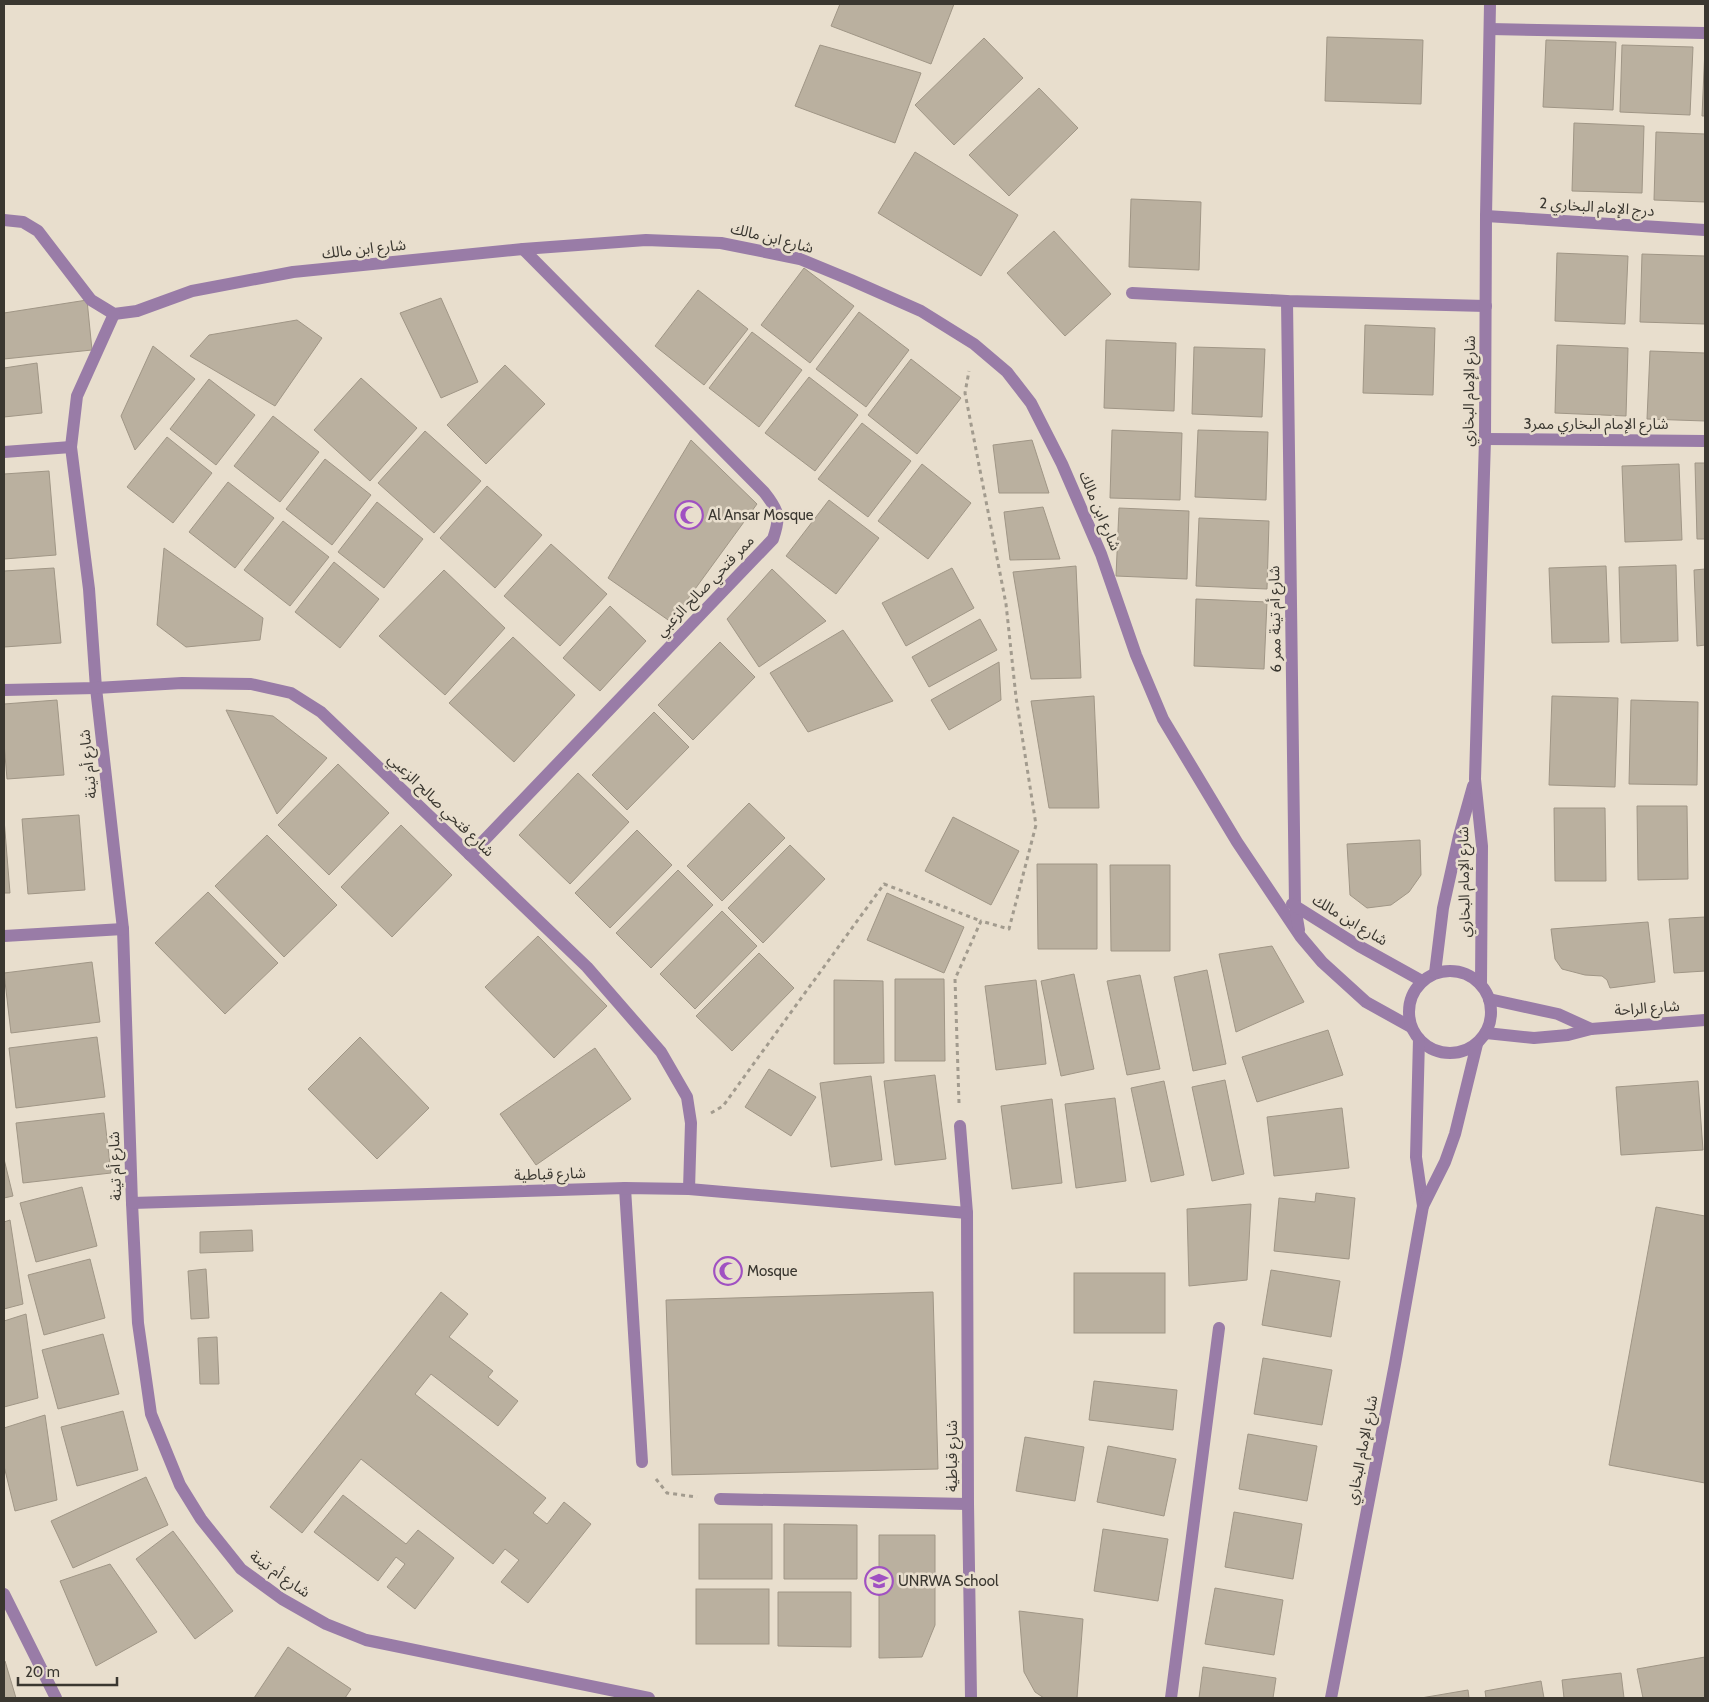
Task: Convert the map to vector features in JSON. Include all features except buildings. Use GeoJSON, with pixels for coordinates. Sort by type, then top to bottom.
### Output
{"type":"FeatureCollection","features":[{"type":"Feature","properties":{"kind":"street","name":"شارع الإمام البخاري"},"geometry":{"type":"LineString","coordinates":[[1481,984],[1482,846],[1475,779],[1486,439],[1486,216],[1490,4]]}},
{"type":"Feature","properties":{"kind":"street"},"geometry":{"type":"LineString","coordinates":[[1490,29],[1705,33]]}},
{"type":"Feature","properties":{"kind":"street","name":"درج الإمام البخاري 2"},"geometry":{"type":"LineString","coordinates":[[1486,216],[1705,230]]}},
{"type":"Feature","properties":{"kind":"street"},"geometry":{"type":"LineString","coordinates":[[4,220],[22,222],[38,231],[91,300],[114,314]]}},
{"type":"Feature","properties":{"kind":"street","name":"شارع ابن مالك"},"geometry":{"type":"LineString","coordinates":[[114,314],[137,311],[192,291],[293,272],[523,248],[646,240],[721,242],[800,259],[921,311],[974,344],[1007,372],[1031,403],[1062,464],[1100,554],[1136,655],[1162,719],[1237,842],[1300,936],[1322,962],[1366,1002],[1411,1027]]}},
{"type":"Feature","properties":{"kind":"street","name":"ممر فتحي صالح الزعبي"},"geometry":{"type":"LineString","coordinates":[[470,855],[772,539],[778,523],[776,507],[764,492],[523,248]]}},
{"type":"Feature","properties":{"kind":"street"},"geometry":{"type":"LineString","coordinates":[[1132,293],[1287,301],[1486,306]]}},
{"type":"Feature","properties":{"kind":"street","name":"شارع أم تينة ممر 6"},"geometry":{"type":"LineString","coordinates":[[1287,301],[1295,906],[1300,936]]}},
{"type":"Feature","properties":{"kind":"street","name":"شارع أم تينة"},"geometry":{"type":"LineString","coordinates":[[114,314],[77,396],[71,447],[89,589],[96,688],[123,928],[138,1323],[151,1414],[180,1485],[202,1519],[241,1569],[282,1599],[304,1612],[326,1624],[366,1640],[649,1698]]}},
{"type":"Feature","properties":{"kind":"street","name":"شارع الإمام البخاري ممر3"},"geometry":{"type":"LineString","coordinates":[[1486,439],[1705,441]]}},
{"type":"Feature","properties":{"kind":"street"},"geometry":{"type":"LineString","coordinates":[[4,452],[71,447]]}},
{"type":"Feature","properties":{"kind":"street","name":"شارع فتحي صالح الزعبي"},"geometry":{"type":"LineString","coordinates":[[4,690],[96,688],[182,683],[251,684],[291,693],[321,712],[588,968],[661,1052],[687,1097],[691,1123],[690,1190]]}},
{"type":"Feature","properties":{"kind":"street","name":"شارع الإمام البخاري"},"geometry":{"type":"LineString","coordinates":[[1435,973],[1443,908],[1459,836],[1475,779]]}},
{"type":"Feature","properties":{"kind":"street","name":"شارع ابن مالك"},"geometry":{"type":"LineString","coordinates":[[1265,882],[1295,906],[1359,946],[1422,981]]}},
{"type":"Feature","properties":{"kind":"street"},"geometry":{"type":"LineString","coordinates":[[4,936],[123,928]]}},
{"type":"Feature","properties":{"kind":"street"},"geometry":{"type":"LineString","coordinates":[[1451,970],[1468,974],[1481,984],[1490,999],[1492,1016],[1486,1033],[1477,1044],[1462,1051],[1447,1053],[1431,1049],[1419,1039],[1411,1027],[1408,1015],[1414,991],[1422,981],[1435,973],[1451,970]]}},
{"type":"Feature","properties":{"kind":"street","name":"شارع الراحة"},"geometry":{"type":"LineString","coordinates":[[1490,999],[1558,1014],[1591,1029]]}},
{"type":"Feature","properties":{"kind":"street","name":"شارع الراحة"},"geometry":{"type":"LineString","coordinates":[[1486,1033],[1534,1038],[1568,1035],[1591,1029],[1705,1020]]}},
{"type":"Feature","properties":{"kind":"street","name":"شارع الإمام البخاري"},"geometry":{"type":"LineString","coordinates":[[1331,1698],[1422,1206],[1416,1157],[1419,1039]]}},
{"type":"Feature","properties":{"kind":"street","name":"شارع الإمام البخاري"},"geometry":{"type":"LineString","coordinates":[[1422,1206],[1445,1162],[1455,1134],[1477,1044]]}},
{"type":"Feature","properties":{"kind":"street","name":"شارع قباطية"},"geometry":{"type":"LineString","coordinates":[[960,1126],[967,1213],[968,1504],[972,1698]]}},
{"type":"Feature","properties":{"kind":"street"},"geometry":{"type":"LineString","coordinates":[[624,1188],[642,1462]]}},
{"type":"Feature","properties":{"kind":"street","name":"شارع قباطية"},"geometry":{"type":"LineString","coordinates":[[132,1203],[624,1188],[690,1190],[967,1213]]}},
{"type":"Feature","properties":{"kind":"street"},"geometry":{"type":"LineString","coordinates":[[1171,1698],[1218,1328]]}},
{"type":"Feature","properties":{"kind":"street"},"geometry":{"type":"LineString","coordinates":[[720,1499],[968,1504]]}},
{"type":"Feature","properties":{"kind":"street"},"geometry":{"type":"LineString","coordinates":[[4,1594],[56,1698]]}},
{"type":"Feature","properties":{"kind":"path"},"geometry":{"type":"LineString","coordinates":[[691,1123],[723,1106],[884,884],[981,921],[1009,929],[1036,825],[1016,697],[1006,604],[965,393],[974,344]]}},
{"type":"Feature","properties":{"kind":"path"},"geometry":{"type":"LineString","coordinates":[[960,1126],[955,979],[981,921]]}},
{"type":"Feature","properties":{"kind":"path"},"geometry":{"type":"LineString","coordinates":[[642,1462],[667,1494],[720,1499]]}},
{"type":"Feature","properties":{"kind":"place","name":"Al Ansar Mosque"},"geometry":{"type":"Point","coordinates":[689,515]}},
{"type":"Feature","properties":{"kind":"place","name":"Mosque"},"geometry":{"type":"Point","coordinates":[728,1271]}},
{"type":"Feature","properties":{"kind":"place","name":"UNRWA School"},"geometry":{"type":"Point","coordinates":[879,1581]}}]}
